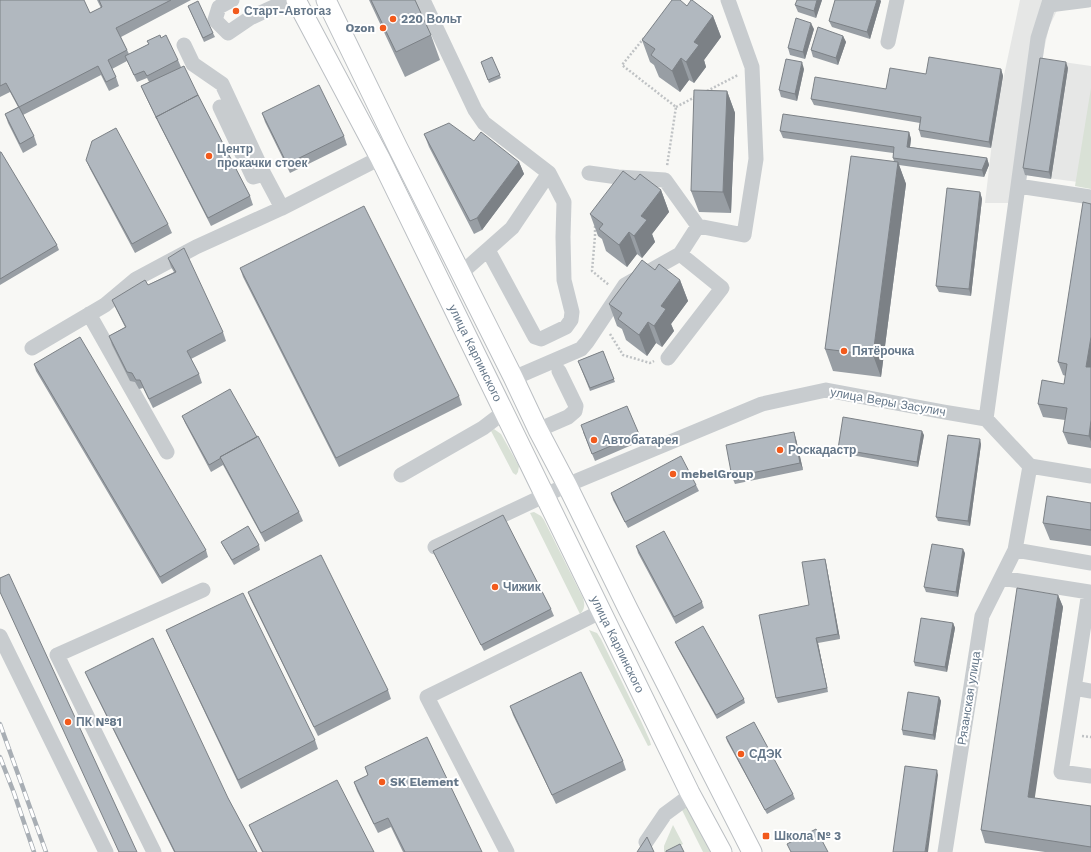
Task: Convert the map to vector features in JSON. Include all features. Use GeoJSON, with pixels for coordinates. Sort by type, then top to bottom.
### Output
{"type":"FeatureCollection","features":[{"type":"Feature","properties":{"kind":"main road","name":"улица Карпинского"},"geometry":{"type":"LineString","coordinates":[[326,0],[398,148],[513,376],[538,430],[752,852]]}},
{"type":"Feature","properties":{"kind":"main road","name":"улица Карпинского"},"geometry":{"type":"LineString","coordinates":[[297,1],[380,158],[690,793],[722,852]]}},
{"type":"Feature","properties":{"kind":"main road"},"geometry":{"type":"LineString","coordinates":[[649,709],[658,711],[665,710],[670,702],[670,692]]}},
{"type":"Feature","properties":{"kind":"street"},"geometry":{"type":"LineString","coordinates":[[232,0],[219,7],[215,20],[228,33],[250,18],[280,4],[297,1]]}},
{"type":"Feature","properties":{"kind":"street"},"geometry":{"type":"LineString","coordinates":[[423,0],[475,110],[484,122],[549,173],[564,202],[564,280],[572,312],[571,320],[566,327],[541,339],[535,337],[488,250]]}},
{"type":"Feature","properties":{"kind":"street"},"geometry":{"type":"LineString","coordinates":[[590,172],[618,177],[665,180],[698,226],[744,235],[756,159],[752,67],[728,0]]}},
{"type":"Feature","properties":{"kind":"street"},"geometry":{"type":"LineString","coordinates":[[888,42],[897,0]]}},
{"type":"Feature","properties":{"kind":"street"},"geometry":{"type":"LineString","coordinates":[[1088,0],[1049,2],[1038,38],[986,419],[1030,466],[1091,476]]}},
{"type":"Feature","properties":{"kind":"street"},"geometry":{"type":"LineString","coordinates":[[184,45],[193,64],[222,84],[264,174],[282,208]]}},
{"type":"Feature","properties":{"kind":"street"},"geometry":{"type":"LineString","coordinates":[[220,107],[254,177],[264,174]]}},
{"type":"Feature","properties":{"kind":"street"},"geometry":{"type":"LineString","coordinates":[[32,348],[105,305],[136,279],[196,247],[282,208],[380,158]]}},
{"type":"Feature","properties":{"kind":"street"},"geometry":{"type":"LineString","coordinates":[[467,268],[512,228],[549,173]]}},
{"type":"Feature","properties":{"kind":"street"},"geometry":{"type":"LineString","coordinates":[[1018,186],[1091,197]]}},
{"type":"Feature","properties":{"kind":"street"},"geometry":{"type":"LineString","coordinates":[[513,376],[523,374],[581,349],[625,285],[680,254],[698,226]]}},
{"type":"Feature","properties":{"kind":"street"},"geometry":{"type":"LineString","coordinates":[[668,358],[722,288],[680,254]]}},
{"type":"Feature","properties":{"kind":"street"},"geometry":{"type":"LineString","coordinates":[[89,314],[167,452]]}},
{"type":"Feature","properties":{"kind":"street"},"geometry":{"type":"LineString","coordinates":[[538,430],[568,417],[575,411],[576,406],[559,371]]}},
{"type":"Feature","properties":{"kind":"street","name":"улица Веры Засулич"},"geometry":{"type":"LineString","coordinates":[[435,547],[567,485],[762,404],[826,390],[986,419]]}},
{"type":"Feature","properties":{"kind":"street"},"geometry":{"type":"LineString","coordinates":[[401,475],[483,428],[504,412]]}},
{"type":"Feature","properties":{"kind":"street","name":"Рязанская улица"},"geometry":{"type":"LineString","coordinates":[[945,852],[982,616],[1015,550],[1030,466]]}},
{"type":"Feature","properties":{"kind":"street"},"geometry":{"type":"LineString","coordinates":[[1015,550],[1091,563]]}},
{"type":"Feature","properties":{"kind":"street"},"geometry":{"type":"LineString","coordinates":[[1001,578],[1089,592],[1061,772],[1091,776]]}},
{"type":"Feature","properties":{"kind":"street"},"geometry":{"type":"LineString","coordinates":[[154,852],[57,655],[203,590]]}},
{"type":"Feature","properties":{"kind":"street"},"geometry":{"type":"LineString","coordinates":[[507,852],[427,697],[602,611]]}},
{"type":"Feature","properties":{"kind":"street"},"geometry":{"type":"LineString","coordinates":[[0,636],[106,852]]}},
{"type":"Feature","properties":{"kind":"street"},"geometry":{"type":"LineString","coordinates":[[1074,688],[1091,691]]}},
{"type":"Feature","properties":{"kind":"street"},"geometry":{"type":"LineString","coordinates":[[646,842],[665,814],[679,804],[690,793]]}},
{"type":"Feature","properties":{"kind":"path"},"geometry":{"type":"LineString","coordinates":[[646,36],[622,65],[676,107]]}},
{"type":"Feature","properties":{"kind":"path"},"geometry":{"type":"LineString","coordinates":[[676,107],[752,67]]}},
{"type":"Feature","properties":{"kind":"path"},"geometry":{"type":"LineString","coordinates":[[665,180],[676,107]]}},
{"type":"Feature","properties":{"kind":"shaded area"},"geometry":{"type":"Polygon","coordinates":[[[1020,0],[1062,0],[1049,27],[1042,59],[1091,66],[1091,98],[1078,182],[1025,175],[1013,203],[985,203],[997,99],[1003,80],[1020,0]]]}},
{"type":"Feature","properties":{"kind":"shaded area"},"geometry":{"type":"Polygon","coordinates":[[[1091,88],[1091,189],[1075,186],[1091,88]]]}},
{"type":"Feature","properties":{"kind":"shaded area"},"geometry":{"type":"Polygon","coordinates":[[[494,429],[501,434],[519,466],[516,475],[513,473],[491,431],[494,429]]]}},
{"type":"Feature","properties":{"kind":"shaded area"},"geometry":{"type":"Polygon","coordinates":[[[534,512],[541,516],[544,520],[583,598],[584,607],[580,614],[530,513],[534,512]]]}},
{"type":"Feature","properties":{"kind":"shaded area"},"geometry":{"type":"Polygon","coordinates":[[[589,630],[597,633],[601,639],[651,745],[648,746],[589,630]]]}},
{"type":"Feature","properties":{"kind":"shaded area"},"geometry":{"type":"Polygon","coordinates":[[[687,806],[711,852],[703,852],[681,808],[687,806]]]}},
{"type":"Feature","properties":{"kind":"shaded area"},"geometry":{"type":"Polygon","coordinates":[[[673,825],[683,844],[669,852],[664,852],[664,846],[673,825]]]}},
{"type":"Feature","properties":{"kind":"building"},"geometry":{"type":"Polygon","coordinates":[[[0,0],[84,0],[90,13],[102,7],[99,0],[171,0],[116,28],[127,50],[108,60],[116,77],[106,82],[98,66],[19,107],[6,83],[0,86],[0,0]]]}},
{"type":"Feature","properties":{"kind":"building"},"geometry":{"type":"Polygon","coordinates":[[[371,0],[415,0],[431,35],[396,52],[371,0]]]}},
{"type":"Feature","properties":{"kind":"building"},"geometry":{"type":"Polygon","coordinates":[[[672,0],[680,0],[687,6],[692,0],[713,16],[694,42],[699,45],[686,62],[681,58],[672,71],[651,55],[655,49],[642,40],[672,0]]]}},
{"type":"Feature","properties":{"kind":"building"},"geometry":{"type":"Polygon","coordinates":[[[797,0],[817,0],[814,11],[795,5],[797,0]]]}},
{"type":"Feature","properties":{"kind":"building"},"geometry":{"type":"Polygon","coordinates":[[[835,0],[877,0],[867,32],[829,21],[835,0]]]}},
{"type":"Feature","properties":{"kind":"building"},"geometry":{"type":"Polygon","coordinates":[[[198,1],[213,33],[203,38],[188,6],[198,1]]]}},
{"type":"Feature","properties":{"kind":"building"},"geometry":{"type":"Polygon","coordinates":[[[796,18],[811,23],[803,52],[788,48],[796,18]]]}},
{"type":"Feature","properties":{"kind":"building"},"geometry":{"type":"Polygon","coordinates":[[[818,27],[843,36],[836,58],[811,50],[818,27]]]}},
{"type":"Feature","properties":{"kind":"building"},"geometry":{"type":"Polygon","coordinates":[[[160,35],[161,38],[166,35],[178,60],[147,76],[144,71],[134,75],[125,56],[149,44],[147,41],[160,35]]]}},
{"type":"Feature","properties":{"kind":"building"},"geometry":{"type":"Polygon","coordinates":[[[492,57],[500,75],[488,80],[481,62],[492,57]]]}},
{"type":"Feature","properties":{"kind":"building"},"geometry":{"type":"Polygon","coordinates":[[[929,57],[1001,69],[989,142],[919,130],[921,117],[811,99],[815,77],[886,89],[890,68],[926,74],[929,57]]]}},
{"type":"Feature","properties":{"kind":"building"},"geometry":{"type":"Polygon","coordinates":[[[1040,58],[1066,62],[1049,172],[1023,168],[1040,58]]]}},
{"type":"Feature","properties":{"kind":"building"},"geometry":{"type":"Polygon","coordinates":[[[786,59],[802,62],[795,94],[779,90],[786,59]]]}},
{"type":"Feature","properties":{"kind":"building"},"geometry":{"type":"Polygon","coordinates":[[[184,66],[198,95],[156,117],[141,86],[184,66]]]}},
{"type":"Feature","properties":{"kind":"building"},"geometry":{"type":"Polygon","coordinates":[[[319,85],[344,136],[287,164],[262,113],[319,85]]]}},
{"type":"Feature","properties":{"kind":"building"},"geometry":{"type":"Polygon","coordinates":[[[694,90],[727,91],[723,192],[691,191],[694,90]]]}},
{"type":"Feature","properties":{"kind":"building"},"geometry":{"type":"Polygon","coordinates":[[[198,95],[250,196],[208,218],[156,117],[198,95]]]}},
{"type":"Feature","properties":{"kind":"building"},"geometry":{"type":"Polygon","coordinates":[[[19,107],[34,136],[20,144],[5,114],[19,107]]]}},
{"type":"Feature","properties":{"kind":"building"},"geometry":{"type":"Polygon","coordinates":[[[783,114],[909,132],[907,147],[987,158],[982,170],[893,158],[894,147],[780,131],[783,114]]]}},
{"type":"Feature","properties":{"kind":"building"},"geometry":{"type":"Polygon","coordinates":[[[449,123],[474,141],[481,132],[519,162],[477,218],[470,221],[424,134],[449,123]]]}},
{"type":"Feature","properties":{"kind":"building"},"geometry":{"type":"Polygon","coordinates":[[[116,128],[168,224],[132,244],[86,160],[92,141],[116,128]]]}},
{"type":"Feature","properties":{"kind":"building"},"geometry":{"type":"Polygon","coordinates":[[[0,152],[57,245],[0,279],[0,152]]]}},
{"type":"Feature","properties":{"kind":"building"},"geometry":{"type":"Polygon","coordinates":[[[851,156],[898,162],[873,355],[825,349],[851,156]]]}},
{"type":"Feature","properties":{"kind":"building"},"geometry":{"type":"Polygon","coordinates":[[[623,171],[635,180],[640,174],[661,190],[641,216],[647,220],[634,236],[629,232],[619,245],[599,229],[603,224],[590,214],[623,171]]]}},
{"type":"Feature","properties":{"kind":"building"},"geometry":{"type":"Polygon","coordinates":[[[947,188],[980,192],[969,289],[936,286],[947,188]]]}},
{"type":"Feature","properties":{"kind":"building"},"geometry":{"type":"Polygon","coordinates":[[[1083,202],[1091,204],[1091,337],[1086,367],[1091,367],[1091,420],[1089,436],[1063,432],[1067,408],[1038,404],[1042,380],[1064,384],[1067,364],[1058,362],[1083,202]]]}},
{"type":"Feature","properties":{"kind":"building"},"geometry":{"type":"Polygon","coordinates":[[[364,206],[459,396],[336,458],[240,268],[364,206]]]}},
{"type":"Feature","properties":{"kind":"building"},"geometry":{"type":"Polygon","coordinates":[[[184,248],[223,332],[187,351],[199,374],[149,399],[140,380],[136,380],[132,373],[127,372],[109,336],[126,327],[112,300],[145,280],[148,285],[176,272],[168,258],[184,248]]]}},
{"type":"Feature","properties":{"kind":"building"},"geometry":{"type":"Polygon","coordinates":[[[642,260],[655,270],[659,264],[680,280],[661,306],[666,309],[654,326],[648,322],[639,335],[618,319],[622,313],[609,304],[642,260]]]}},
{"type":"Feature","properties":{"kind":"building"},"geometry":{"type":"Polygon","coordinates":[[[80,337],[206,550],[160,577],[34,364],[80,337]]]}},
{"type":"Feature","properties":{"kind":"building"},"geometry":{"type":"Polygon","coordinates":[[[603,351],[614,379],[590,388],[578,361],[603,351]]]}},
{"type":"Feature","properties":{"kind":"building"},"geometry":{"type":"Polygon","coordinates":[[[230,389],[257,437],[220,457],[221,458],[209,465],[182,416],[230,389]]]}},
{"type":"Feature","properties":{"kind":"building"},"geometry":{"type":"Polygon","coordinates":[[[627,406],[639,434],[592,454],[581,425],[627,406]]]}},
{"type":"Feature","properties":{"kind":"building"},"geometry":{"type":"Polygon","coordinates":[[[843,417],[922,431],[917,462],[838,449],[843,417]]]}},
{"type":"Feature","properties":{"kind":"building"},"geometry":{"type":"Polygon","coordinates":[[[794,432],[800,463],[732,477],[726,445],[794,432]]]}},
{"type":"Feature","properties":{"kind":"building"},"geometry":{"type":"Polygon","coordinates":[[[948,435],[980,439],[968,521],[936,517],[948,435]]]}},
{"type":"Feature","properties":{"kind":"building"},"geometry":{"type":"Polygon","coordinates":[[[258,436],[299,512],[261,533],[220,457],[258,436]]]}},
{"type":"Feature","properties":{"kind":"building"},"geometry":{"type":"Polygon","coordinates":[[[681,456],[696,485],[625,522],[611,493],[681,456]]]}},
{"type":"Feature","properties":{"kind":"building"},"geometry":{"type":"Polygon","coordinates":[[[1047,496],[1091,503],[1091,530],[1043,523],[1047,496]]]}},
{"type":"Feature","properties":{"kind":"building","name":"Чижик"},"geometry":{"type":"Polygon","coordinates":[[[503,515],[551,609],[481,645],[433,551],[503,515]]]}},
{"type":"Feature","properties":{"kind":"building"},"geometry":{"type":"Polygon","coordinates":[[[248,526],[259,545],[232,560],[221,542],[248,526]]]}},
{"type":"Feature","properties":{"kind":"building"},"geometry":{"type":"Polygon","coordinates":[[[664,531],[702,602],[674,617],[636,546],[664,531]]]}},
{"type":"Feature","properties":{"kind":"building"},"geometry":{"type":"Polygon","coordinates":[[[932,544],[963,549],[956,592],[924,587],[932,544]]]}},
{"type":"Feature","properties":{"kind":"building"},"geometry":{"type":"Polygon","coordinates":[[[321,555],[388,690],[314,727],[248,592],[321,555]]]}},
{"type":"Feature","properties":{"kind":"building"},"geometry":{"type":"Polygon","coordinates":[[[825,559],[838,634],[816,638],[827,688],[776,698],[759,615],[809,605],[802,562],[825,559]]]}},
{"type":"Feature","properties":{"kind":"building","name":"ПК №81"},"geometry":{"type":"Polygon","coordinates":[[[9,574],[137,852],[119,852],[0,592],[0,578],[9,574]]]}},
{"type":"Feature","properties":{"kind":"building"},"geometry":{"type":"Polygon","coordinates":[[[1017,588],[1058,595],[1028,797],[1091,806],[1091,847],[981,830],[1017,588]]]}},
{"type":"Feature","properties":{"kind":"building"},"geometry":{"type":"Polygon","coordinates":[[[243,593],[315,740],[238,780],[166,630],[243,593]]]}},
{"type":"Feature","properties":{"kind":"building"},"geometry":{"type":"Polygon","coordinates":[[[921,618],[953,623],[945,667],[914,662],[921,618]]]}},
{"type":"Feature","properties":{"kind":"building"},"geometry":{"type":"Polygon","coordinates":[[[703,626],[744,699],[716,715],[675,642],[703,626]]]}},
{"type":"Feature","properties":{"kind":"building"},"geometry":{"type":"Polygon","coordinates":[[[153,638],[228,798],[257,852],[175,852],[85,672],[153,638]]]}},
{"type":"Feature","properties":{"kind":"building"},"geometry":{"type":"Polygon","coordinates":[[[581,672],[623,761],[552,795],[510,706],[581,672]]]}},
{"type":"Feature","properties":{"kind":"building"},"geometry":{"type":"Polygon","coordinates":[[[908,692],[939,697],[933,735],[902,730],[908,692]]]}},
{"type":"Feature","properties":{"kind":"building"},"geometry":{"type":"Polygon","coordinates":[[[754,722],[793,794],[765,810],[726,737],[754,722]]]}},
{"type":"Feature","properties":{"kind":"building"},"geometry":{"type":"Polygon","coordinates":[[[427,737],[482,852],[405,852],[388,818],[374,824],[354,782],[368,775],[365,767],[427,737]]]}},
{"type":"Feature","properties":{"kind":"building"},"geometry":{"type":"Polygon","coordinates":[[[905,766],[937,770],[925,852],[893,852],[905,766]]]}},
{"type":"Feature","properties":{"kind":"building"},"geometry":{"type":"Polygon","coordinates":[[[337,780],[374,852],[263,852],[249,825],[337,780]]]}},
{"type":"Feature","properties":{"kind":"building"},"geometry":{"type":"Polygon","coordinates":[[[816,829],[828,852],[791,852],[787,844],[816,829]]]}},
{"type":"Feature","properties":{"kind":"building"},"geometry":{"type":"Polygon","coordinates":[[[647,837],[654,852],[637,852],[647,837]]]}},
{"type":"Feature","properties":{"kind":"building"},"geometry":{"type":"Polygon","coordinates":[[[680,844],[684,852],[666,852],[666,851],[680,844]]]}},
{"type":"Feature","properties":{"kind":"railway"},"geometry":{"type":"LineString","coordinates":[[0,724],[46,852]]}},
{"type":"Feature","properties":{"kind":"railway"},"geometry":{"type":"LineString","coordinates":[[0,757],[34,852]]}},
{"type":"Feature","properties":{"kind":"place","name":"Старт-Автогаз"},"geometry":{"type":"Point","coordinates":[236,11]}},
{"type":"Feature","properties":{"kind":"place","name":"220 Вольт"},"geometry":{"type":"Point","coordinates":[393,19]}},
{"type":"Feature","properties":{"kind":"place","name":"Ozon"},"geometry":{"type":"Point","coordinates":[383,28]}},
{"type":"Feature","properties":{"kind":"place","name":"Центр прокачки стоек"},"geometry":{"type":"Point","coordinates":[209,156]}},
{"type":"Feature","properties":{"kind":"place","name":"Пятёрочка"},"geometry":{"type":"Point","coordinates":[844,351]}},
{"type":"Feature","properties":{"kind":"place","name":"Автобатарея"},"geometry":{"type":"Point","coordinates":[594,440]}},
{"type":"Feature","properties":{"kind":"place","name":"Роскадастр"},"geometry":{"type":"Point","coordinates":[780,450]}},
{"type":"Feature","properties":{"kind":"place","name":"mebelGroup"},"geometry":{"type":"Point","coordinates":[673,474]}},
{"type":"Feature","properties":{"kind":"place","name":"Чижик"},"geometry":{"type":"Point","coordinates":[495,587]}},
{"type":"Feature","properties":{"kind":"place","name":"ПК №81"},"geometry":{"type":"Point","coordinates":[68,722]}},
{"type":"Feature","properties":{"kind":"place","name":"СДЭК"},"geometry":{"type":"Point","coordinates":[741,754]}},
{"type":"Feature","properties":{"kind":"place","name":"SK Element"},"geometry":{"type":"Point","coordinates":[382,782]}},
{"type":"Feature","properties":{"kind":"place","name":"Школа № 3"},"geometry":{"type":"Point","coordinates":[766,836]}}]}
